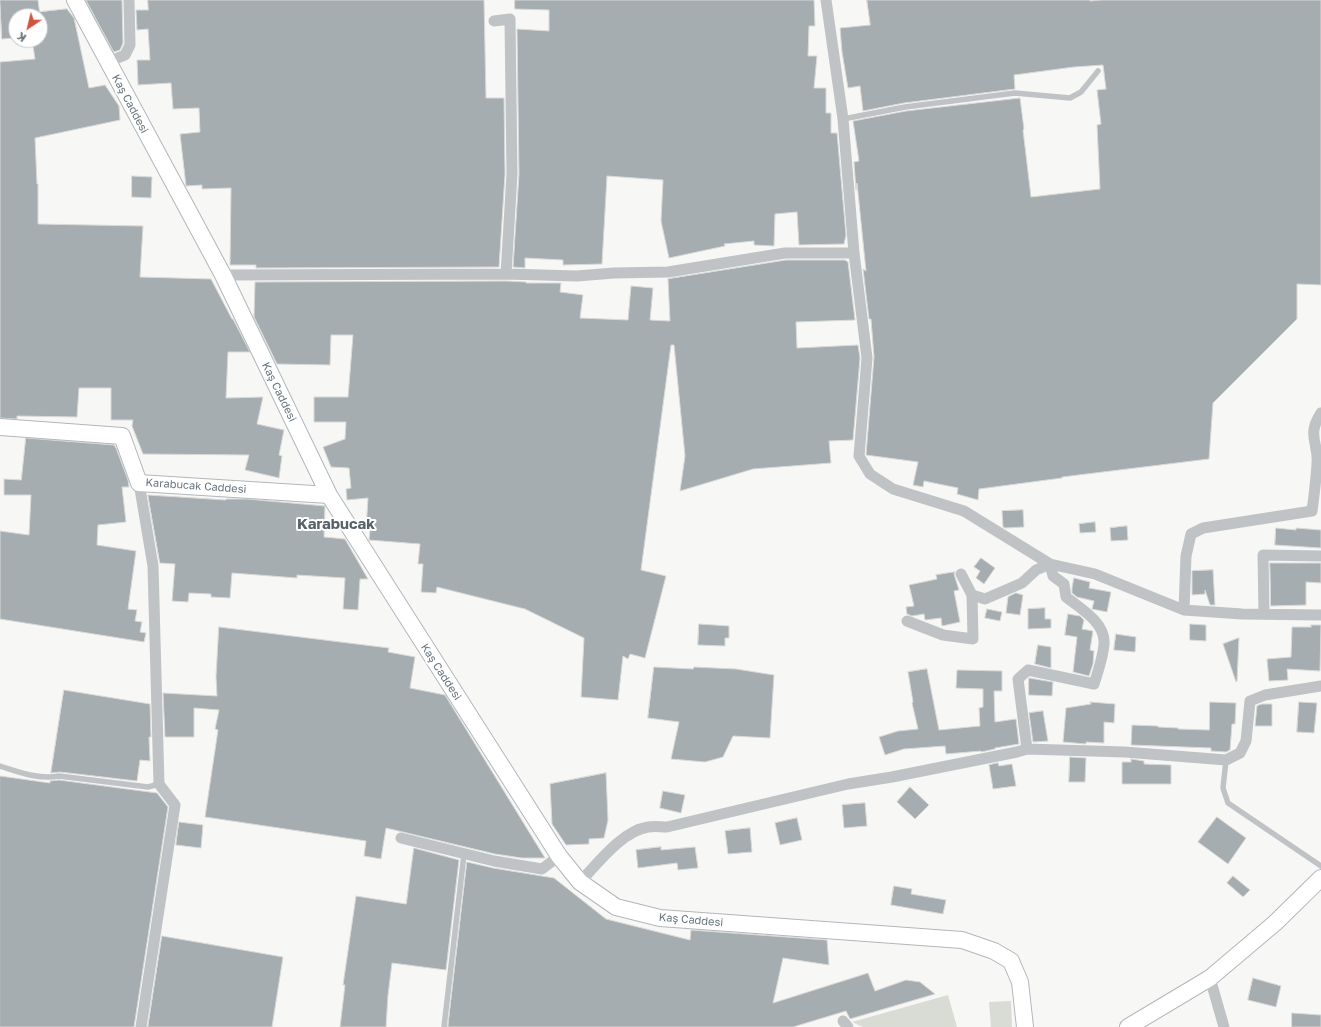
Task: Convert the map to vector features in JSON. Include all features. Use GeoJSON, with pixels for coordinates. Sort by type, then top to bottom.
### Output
{"type":"FeatureCollection","features":[{"type":"Feature","properties":{"kind":"street","name":"Kaş Caddesi"},"geometry":{"type":"LineString","coordinates":[[75,0],[223,275],[329,495],[559,856],[580,882],[616,907],[660,918],[962,940],[994,951],[1011,961],[1020,982],[1025,1027]]}},
{"type":"Feature","properties":{"kind":"street"},"geometry":{"type":"LineString","coordinates":[[108,62],[125,55],[130,45],[129,0]]}},
{"type":"Feature","properties":{"kind":"street"},"geometry":{"type":"LineString","coordinates":[[826,0],[843,119],[854,253],[867,358],[859,456],[870,474],[893,489],[964,511],[1050,564],[1095,574],[1184,610],[1242,614],[1321,614]]}},
{"type":"Feature","properties":{"kind":"street"},"geometry":{"type":"LineString","coordinates":[[494,21],[510,19],[512,174],[506,274]]}},
{"type":"Feature","properties":{"kind":"street"},"geometry":{"type":"LineString","coordinates":[[223,275],[506,274],[577,276],[614,273],[668,272],[785,253],[854,253]]}},
{"type":"Feature","properties":{"kind":"street"},"geometry":{"type":"LineString","coordinates":[[1184,610],[1186,556],[1191,534],[1203,528],[1312,511],[1318,462],[1312,434],[1321,413]]}},
{"type":"Feature","properties":{"kind":"street","name":"Karabucak Caddesi"},"geometry":{"type":"LineString","coordinates":[[0,427],[122,436],[139,483],[329,495]]}},
{"type":"Feature","properties":{"kind":"street"},"geometry":{"type":"LineString","coordinates":[[139,483],[154,566],[159,784],[175,806],[141,1027]]}},
{"type":"Feature","properties":{"kind":"street"},"geometry":{"type":"LineString","coordinates":[[1264,614],[1263,555],[1321,556]]}},
{"type":"Feature","properties":{"kind":"street"},"geometry":{"type":"LineString","coordinates":[[972,595],[985,599],[1022,583],[1036,570],[1050,564]]}},
{"type":"Feature","properties":{"kind":"street"},"geometry":{"type":"LineString","coordinates":[[1027,749],[1018,679],[1028,670],[1094,684],[1104,643],[1100,628],[1087,612],[1066,597],[1064,584],[1053,576],[1050,564]]}},
{"type":"Feature","properties":{"kind":"street"},"geometry":{"type":"LineString","coordinates":[[907,621],[944,635],[973,639],[972,595],[961,574]]}},
{"type":"Feature","properties":{"kind":"street"},"geometry":{"type":"LineString","coordinates":[[580,882],[616,844],[633,832],[648,827],[667,827],[848,784],[892,777],[1027,749],[1125,752],[1226,760],[1240,753],[1246,741],[1250,702],[1266,696],[1321,686]]}},
{"type":"Feature","properties":{"kind":"street"},"geometry":{"type":"LineString","coordinates":[[401,838],[494,862],[542,869],[559,856]]}},
{"type":"Feature","properties":{"kind":"street"},"geometry":{"type":"LineString","coordinates":[[1128,1027],[1210,978],[1276,923],[1321,878]]}},
{"type":"Feature","properties":{"kind":"street"},"geometry":{"type":"LineString","coordinates":[[1210,978],[1224,1027]]}},
{"type":"Feature","properties":{"kind":"lane"},"geometry":{"type":"LineString","coordinates":[[843,119],[905,107],[1015,94],[1070,98],[1081,92],[1098,71]]}},
{"type":"Feature","properties":{"kind":"lane"},"geometry":{"type":"LineString","coordinates":[[1226,760],[1223,788],[1228,803],[1321,866]]}},
{"type":"Feature","properties":{"kind":"lane"},"geometry":{"type":"LineString","coordinates":[[0,766],[22,773],[49,778],[59,776],[148,787],[159,784]]}},
{"type":"Feature","properties":{"kind":"lane"},"geometry":{"type":"LineString","coordinates":[[444,1027],[464,854]]}},
{"type":"Feature","properties":{"kind":"shaded area"},"geometry":{"type":"Polygon","coordinates":[[[948,995],[957,1027],[863,1027],[852,1022],[948,995]]]}},
{"type":"Feature","properties":{"kind":"shaded area"},"geometry":{"type":"Polygon","coordinates":[[[1011,1001],[1012,1027],[990,1027],[989,1002],[1011,1001]]]}},
{"type":"Feature","properties":{"kind":"building"},"geometry":{"type":"Polygon","coordinates":[[[0,0],[38,0],[39,8],[8,8],[8,39],[2,39],[0,0]]]}},
{"type":"Feature","properties":{"kind":"building"},"geometry":{"type":"Polygon","coordinates":[[[86,0],[122,0],[123,43],[120,50],[114,52],[86,0]]]}},
{"type":"Feature","properties":{"kind":"building"},"geometry":{"type":"Polygon","coordinates":[[[148,0],[484,0],[486,98],[504,98],[505,174],[499,267],[256,268],[256,265],[230,265],[231,188],[202,189],[202,185],[186,186],[180,134],[200,132],[199,108],[173,109],[171,83],[138,85],[137,60],[150,60],[148,29],[137,30],[136,10],[148,10],[148,0]]]}},
{"type":"Feature","properties":{"kind":"building"},"geometry":{"type":"Polygon","coordinates":[[[515,0],[814,0],[815,26],[809,26],[808,56],[817,56],[814,88],[826,88],[826,113],[831,113],[831,133],[837,133],[846,235],[844,244],[799,245],[797,212],[775,214],[774,246],[754,245],[754,241],[724,244],[725,246],[669,258],[661,221],[663,180],[607,176],[602,264],[563,265],[563,260],[525,258],[525,268],[513,267],[519,174],[517,29],[549,31],[549,10],[515,9],[515,0]]]}},
{"type":"Feature","properties":{"kind":"building"},"geometry":{"type":"Polygon","coordinates":[[[867,0],[1321,0],[1321,285],[1297,284],[1297,319],[1213,403],[1209,459],[979,489],[978,500],[957,494],[958,488],[924,481],[923,487],[913,485],[918,462],[866,455],[874,357],[871,319],[869,319],[863,269],[866,271],[857,183],[856,190],[854,162],[859,161],[853,121],[906,111],[1020,98],[1031,197],[1100,189],[1097,125],[1101,124],[1097,90],[1106,89],[1103,65],[1074,67],[1014,75],[1015,89],[904,103],[863,111],[860,86],[848,88],[840,28],[870,25],[867,0]]]}},
{"type":"Feature","properties":{"kind":"building"},"geometry":{"type":"Polygon","coordinates":[[[67,9],[74,18],[89,88],[105,85],[119,106],[120,120],[35,138],[38,184],[38,224],[143,226],[140,277],[211,279],[250,352],[228,352],[226,398],[263,397],[257,424],[284,430],[279,455],[282,456],[279,478],[245,470],[249,455],[143,454],[132,426],[133,420],[111,420],[111,388],[79,388],[77,417],[17,416],[17,419],[0,418],[0,62],[35,59],[33,48],[48,48],[48,11],[67,9]]]}},
{"type":"Feature","properties":{"kind":"building"},"geometry":{"type":"Polygon","coordinates":[[[132,176],[152,177],[151,198],[132,197],[132,176]]]}},
{"type":"Feature","properties":{"kind":"building"},"geometry":{"type":"Polygon","coordinates":[[[786,260],[845,260],[848,262],[855,320],[796,322],[797,348],[858,345],[860,358],[853,440],[829,441],[831,463],[753,469],[680,491],[685,456],[674,345],[671,345],[641,570],[666,576],[645,658],[630,654],[628,659],[623,656],[618,700],[581,697],[584,638],[525,609],[437,587],[436,593],[421,592],[423,564],[418,564],[420,544],[369,540],[370,530],[366,530],[368,498],[347,500],[346,489],[351,488],[349,468],[331,467],[323,447],[345,439],[346,422],[314,422],[314,397],[348,397],[353,335],[331,335],[330,365],[277,364],[254,317],[255,282],[506,281],[526,283],[561,283],[560,292],[583,295],[580,318],[628,320],[631,286],[653,288],[650,320],[670,321],[668,279],[786,260]]]}},
{"type":"Feature","properties":{"kind":"building"},"geometry":{"type":"Polygon","coordinates":[[[26,438],[114,445],[116,448],[128,480],[129,487],[122,487],[126,522],[98,525],[97,545],[136,551],[128,609],[137,610],[135,621],[142,622],[140,632],[146,633],[144,642],[0,619],[0,531],[29,535],[31,495],[4,495],[4,479],[21,480],[26,438]]]}},
{"type":"Feature","properties":{"kind":"building"},"geometry":{"type":"Polygon","coordinates":[[[148,495],[226,500],[247,499],[325,506],[324,537],[345,539],[368,579],[360,579],[358,610],[343,609],[345,578],[297,575],[297,578],[232,573],[230,598],[211,597],[211,594],[189,593],[188,602],[172,601],[175,564],[160,563],[148,495]]]}},
{"type":"Feature","properties":{"kind":"building"},"geometry":{"type":"Polygon","coordinates":[[[1023,510],[1024,527],[1003,527],[1002,511],[1023,510]]]}},
{"type":"Feature","properties":{"kind":"building"},"geometry":{"type":"Polygon","coordinates":[[[1095,522],[1096,532],[1080,533],[1079,524],[1095,522]]]}},
{"type":"Feature","properties":{"kind":"building"},"geometry":{"type":"Polygon","coordinates":[[[1127,526],[1128,540],[1111,541],[1110,528],[1127,526]]]}},
{"type":"Feature","properties":{"kind":"building"},"geometry":{"type":"Polygon","coordinates":[[[1276,528],[1321,530],[1321,548],[1275,545],[1276,528]]]}},
{"type":"Feature","properties":{"kind":"building"},"geometry":{"type":"Polygon","coordinates":[[[981,558],[995,568],[984,584],[976,578],[980,571],[974,567],[981,558]]]}},
{"type":"Feature","properties":{"kind":"building"},"geometry":{"type":"Polygon","coordinates":[[[1270,563],[1321,563],[1321,583],[1306,582],[1306,605],[1271,606],[1270,563]]]}},
{"type":"Feature","properties":{"kind":"building"},"geometry":{"type":"Polygon","coordinates":[[[1213,570],[1215,605],[1210,605],[1205,590],[1205,594],[1192,595],[1192,571],[1213,570]]]}},
{"type":"Feature","properties":{"kind":"building"},"geometry":{"type":"Polygon","coordinates":[[[955,572],[954,574],[959,590],[954,591],[960,622],[942,626],[941,618],[925,620],[924,614],[912,616],[907,614],[906,607],[914,606],[909,585],[937,579],[936,575],[955,572]]]}},
{"type":"Feature","properties":{"kind":"building"},"geometry":{"type":"Polygon","coordinates":[[[1074,578],[1090,582],[1089,588],[1111,592],[1107,612],[1092,609],[1094,601],[1077,597],[1072,593],[1074,578]]]}},
{"type":"Feature","properties":{"kind":"building"},"geometry":{"type":"Polygon","coordinates":[[[1016,593],[1023,595],[1020,615],[1006,613],[1008,597],[1016,593]]]}},
{"type":"Feature","properties":{"kind":"building"},"geometry":{"type":"Polygon","coordinates":[[[1045,608],[1045,619],[1051,619],[1051,628],[1028,629],[1028,609],[1045,608]]]}},
{"type":"Feature","properties":{"kind":"building"},"geometry":{"type":"Polygon","coordinates":[[[987,609],[1002,612],[1000,621],[985,618],[987,609]]]}},
{"type":"Feature","properties":{"kind":"building"},"geometry":{"type":"Polygon","coordinates":[[[1068,614],[1080,616],[1084,620],[1082,629],[1093,631],[1090,650],[1094,651],[1093,664],[1089,676],[1073,672],[1077,637],[1065,635],[1068,614]]]}},
{"type":"Feature","properties":{"kind":"building"},"geometry":{"type":"Polygon","coordinates":[[[699,624],[729,626],[729,638],[725,638],[725,646],[698,645],[699,624]]]}},
{"type":"Feature","properties":{"kind":"building"},"geometry":{"type":"Polygon","coordinates":[[[1190,624],[1206,625],[1206,641],[1190,640],[1190,624]]]}},
{"type":"Feature","properties":{"kind":"building"},"geometry":{"type":"Polygon","coordinates":[[[1311,625],[1321,625],[1320,671],[1287,669],[1288,680],[1269,681],[1267,659],[1291,657],[1292,627],[1311,627],[1311,625]]]}},
{"type":"Feature","properties":{"kind":"building"},"geometry":{"type":"Polygon","coordinates":[[[219,627],[389,648],[388,652],[415,657],[410,688],[445,695],[545,858],[522,858],[495,854],[386,828],[381,859],[364,856],[366,841],[205,817],[218,730],[215,729],[219,710],[194,708],[194,737],[165,737],[163,693],[217,696],[216,677],[219,627]]]}},
{"type":"Feature","properties":{"kind":"building"},"geometry":{"type":"Polygon","coordinates":[[[1116,634],[1136,637],[1135,652],[1114,650],[1116,634]]]}},
{"type":"Feature","properties":{"kind":"building"},"geometry":{"type":"Polygon","coordinates":[[[1239,638],[1237,681],[1236,682],[1223,644],[1239,638]]]}},
{"type":"Feature","properties":{"kind":"building"},"geometry":{"type":"Polygon","coordinates":[[[1038,645],[1051,647],[1051,668],[1035,664],[1038,645]]]}},
{"type":"Feature","properties":{"kind":"building"},"geometry":{"type":"Polygon","coordinates":[[[654,667],[736,669],[774,675],[770,738],[733,736],[723,757],[705,762],[671,759],[679,722],[648,718],[654,667]]]}},
{"type":"Feature","properties":{"kind":"building"},"geometry":{"type":"Polygon","coordinates":[[[927,669],[939,730],[980,726],[979,708],[983,707],[983,689],[956,688],[957,670],[1002,671],[1002,691],[994,691],[995,722],[1016,719],[1019,744],[981,752],[946,754],[945,746],[904,749],[885,755],[879,737],[898,731],[918,729],[912,703],[908,672],[927,669]]]}},
{"type":"Feature","properties":{"kind":"building"},"geometry":{"type":"Polygon","coordinates":[[[1029,678],[1053,682],[1052,696],[1029,695],[1029,678]]]}},
{"type":"Feature","properties":{"kind":"building"},"geometry":{"type":"Polygon","coordinates":[[[64,690],[150,704],[150,761],[140,760],[137,781],[60,772],[51,773],[64,690]]]}},
{"type":"Feature","properties":{"kind":"building"},"geometry":{"type":"Polygon","coordinates":[[[1090,702],[1115,704],[1114,723],[1104,722],[1104,743],[1086,742],[1086,744],[1063,742],[1066,708],[1091,704],[1090,702]]]}},
{"type":"Feature","properties":{"kind":"building"},"geometry":{"type":"Polygon","coordinates":[[[1210,702],[1236,703],[1235,724],[1232,724],[1230,750],[1226,752],[1211,751],[1211,748],[1131,745],[1132,725],[1209,730],[1210,702]]]}},
{"type":"Feature","properties":{"kind":"building"},"geometry":{"type":"Polygon","coordinates":[[[1299,702],[1317,703],[1314,733],[1297,732],[1299,702]]]}},
{"type":"Feature","properties":{"kind":"building"},"geometry":{"type":"Polygon","coordinates":[[[1262,704],[1272,704],[1272,726],[1255,726],[1257,706],[1262,704]]]}},
{"type":"Feature","properties":{"kind":"building"},"geometry":{"type":"Polygon","coordinates":[[[1043,711],[1048,741],[1033,742],[1029,713],[1043,711]]]}},
{"type":"Feature","properties":{"kind":"building"},"geometry":{"type":"Polygon","coordinates":[[[1070,757],[1086,758],[1085,782],[1069,782],[1070,757]]]}},
{"type":"Feature","properties":{"kind":"building"},"geometry":{"type":"Polygon","coordinates":[[[1131,759],[1144,761],[1144,764],[1171,765],[1171,784],[1122,784],[1122,762],[1131,762],[1131,759]]]}},
{"type":"Feature","properties":{"kind":"building"},"geometry":{"type":"Polygon","coordinates":[[[998,763],[999,766],[1012,764],[1016,786],[993,789],[989,765],[998,763]]]}},
{"type":"Feature","properties":{"kind":"building"},"geometry":{"type":"Polygon","coordinates":[[[606,773],[608,820],[604,838],[589,839],[589,844],[566,845],[552,824],[550,784],[606,773]]]}},
{"type":"Feature","properties":{"kind":"building"},"geometry":{"type":"Polygon","coordinates":[[[0,776],[50,783],[50,781],[59,780],[157,793],[168,807],[134,1027],[0,1027],[0,776]]]}},
{"type":"Feature","properties":{"kind":"building"},"geometry":{"type":"Polygon","coordinates":[[[910,787],[929,805],[915,819],[897,802],[910,787]]]}},
{"type":"Feature","properties":{"kind":"building"},"geometry":{"type":"Polygon","coordinates":[[[663,791],[685,795],[681,813],[660,808],[663,791]]]}},
{"type":"Feature","properties":{"kind":"building"},"geometry":{"type":"Polygon","coordinates":[[[865,803],[867,826],[844,828],[842,805],[865,803]]]}},
{"type":"Feature","properties":{"kind":"building"},"geometry":{"type":"Polygon","coordinates":[[[1217,817],[1246,838],[1228,864],[1198,842],[1217,817]]]}},
{"type":"Feature","properties":{"kind":"building"},"geometry":{"type":"Polygon","coordinates":[[[797,818],[802,840],[780,845],[775,823],[797,818]]]}},
{"type":"Feature","properties":{"kind":"building"},"geometry":{"type":"Polygon","coordinates":[[[179,822],[203,825],[201,848],[176,845],[179,822]]]}},
{"type":"Feature","properties":{"kind":"building"},"geometry":{"type":"Polygon","coordinates":[[[750,828],[752,852],[728,854],[725,831],[750,828]]]}},
{"type":"Feature","properties":{"kind":"building"},"geometry":{"type":"Polygon","coordinates":[[[661,847],[661,850],[695,847],[698,868],[678,870],[677,863],[638,868],[636,850],[661,847]]]}},
{"type":"Feature","properties":{"kind":"building"},"geometry":{"type":"Polygon","coordinates":[[[414,848],[459,860],[446,970],[392,963],[386,1027],[340,1027],[345,985],[343,985],[356,896],[406,904],[414,848]]]}},
{"type":"Feature","properties":{"kind":"building"},"geometry":{"type":"Polygon","coordinates":[[[467,862],[554,878],[606,919],[690,940],[691,930],[827,940],[829,965],[783,958],[773,1003],[868,973],[875,991],[906,980],[920,982],[935,994],[850,1019],[846,1011],[793,1027],[448,1027],[467,862]]]}},
{"type":"Feature","properties":{"kind":"building"},"geometry":{"type":"Polygon","coordinates":[[[1233,876],[1250,890],[1243,897],[1227,883],[1233,876]]]}},
{"type":"Feature","properties":{"kind":"building"},"geometry":{"type":"Polygon","coordinates":[[[894,886],[912,889],[911,894],[946,900],[943,914],[891,905],[894,886]]]}},
{"type":"Feature","properties":{"kind":"building"},"geometry":{"type":"Polygon","coordinates":[[[162,936],[283,957],[272,1027],[148,1027],[162,936]]]}},
{"type":"Feature","properties":{"kind":"building"},"geometry":{"type":"Polygon","coordinates":[[[1253,978],[1281,986],[1276,1007],[1248,1000],[1253,978]]]}},
{"type":"Feature","properties":{"kind":"building"},"geometry":{"type":"Polygon","coordinates":[[[1292,1013],[1321,1015],[1321,1027],[1292,1027],[1292,1013]]]}},
{"type":"Feature","properties":{"kind":"district","name":"Karabucak"},"geometry":{"type":"Point","coordinates":[336,524]}}]}
